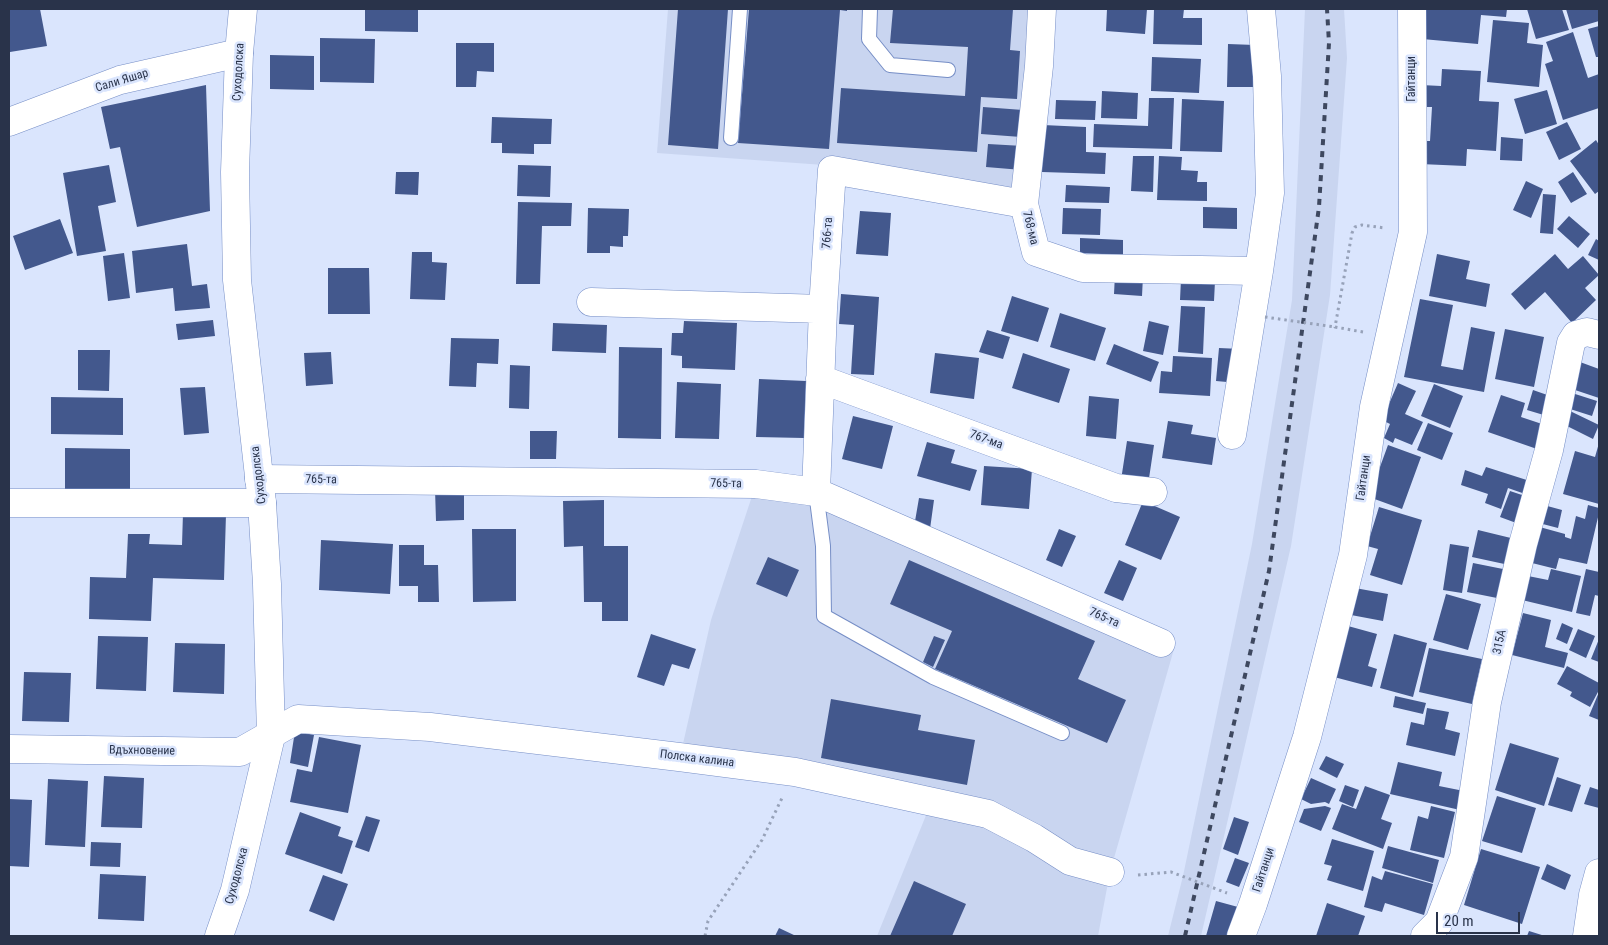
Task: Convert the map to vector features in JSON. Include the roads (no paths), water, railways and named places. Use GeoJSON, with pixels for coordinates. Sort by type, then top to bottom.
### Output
{"type":"FeatureCollection","features":[{"type":"Feature","properties":{"kind":"street","name":"Суходолска"},"geometry":{"type":"LineString","coordinates":[[219,936],[234,890],[271,736],[267,584],[260,491],[237,280],[235,172],[239,53],[243,9]]}},
{"type":"Feature","properties":{"kind":"street","name":"768-ма"},"geometry":{"type":"LineString","coordinates":[[1042,9],[1040,66],[1024,204],[1036,252],[1083,268],[1259,271]]}},
{"type":"Feature","properties":{"kind":"street"},"geometry":{"type":"LineString","coordinates":[[1232,435],[1270,193],[1267,76],[1261,9]]}},
{"type":"Feature","properties":{"kind":"street","name":"Гайтанци"},"geometry":{"type":"LineString","coordinates":[[1241,936],[1307,737],[1353,555],[1374,407],[1413,232],[1412,9]]}},
{"type":"Feature","properties":{"kind":"street","name":"Сали Яшар"},"geometry":{"type":"LineString","coordinates":[[9,122],[120,80],[239,53]]}},
{"type":"Feature","properties":{"kind":"street","name":"766-та"},"geometry":{"type":"LineString","coordinates":[[816,492],[823,309],[832,170],[1024,204]]}},
{"type":"Feature","properties":{"kind":"street"},"geometry":{"type":"LineString","coordinates":[[591,302],[823,309]]}},
{"type":"Feature","properties":{"kind":"street","name":"315А"},"geometry":{"type":"LineString","coordinates":[[1425,936],[1439,922],[1464,857],[1487,702],[1524,544],[1549,450],[1571,343],[1576,335],[1587,332],[1599,335]]}},
{"type":"Feature","properties":{"kind":"street","name":"767-ма"},"geometry":{"type":"LineString","coordinates":[[820,379],[1116,488],[1153,492]]}},
{"type":"Feature","properties":{"kind":"street","name":"765-та"},"geometry":{"type":"LineString","coordinates":[[9,503],[260,491],[756,484],[816,492],[1161,643]]}},
{"type":"Feature","properties":{"kind":"street","name":"Полска калина"},"geometry":{"type":"LineString","coordinates":[[271,736],[298,720],[430,727],[680,756],[795,772],[988,814],[1034,838],[1070,861],[1110,872]]}},
{"type":"Feature","properties":{"kind":"street","name":"Вдъхновение"},"geometry":{"type":"LineString","coordinates":[[9,749],[240,752],[271,736]]}},
{"type":"Feature","properties":{"kind":"street"},"geometry":{"type":"LineString","coordinates":[[1587,936],[1593,896],[1599,873]]}},
{"type":"Feature","properties":{"kind":"lane"},"geometry":{"type":"LineString","coordinates":[[731,138],[740,9]]}},
{"type":"Feature","properties":{"kind":"lane"},"geometry":{"type":"LineString","coordinates":[[870,9],[868,39],[890,65],[948,70]]}},
{"type":"Feature","properties":{"kind":"lane"},"geometry":{"type":"LineString","coordinates":[[816,492],[823,546],[824,616],[933,677],[1062,733]]}},
{"type":"Feature","properties":{"kind":"railway"},"geometry":{"type":"LineString","coordinates":[[1185,936],[1269,571],[1319,207],[1329,43],[1327,9]]}}]}
